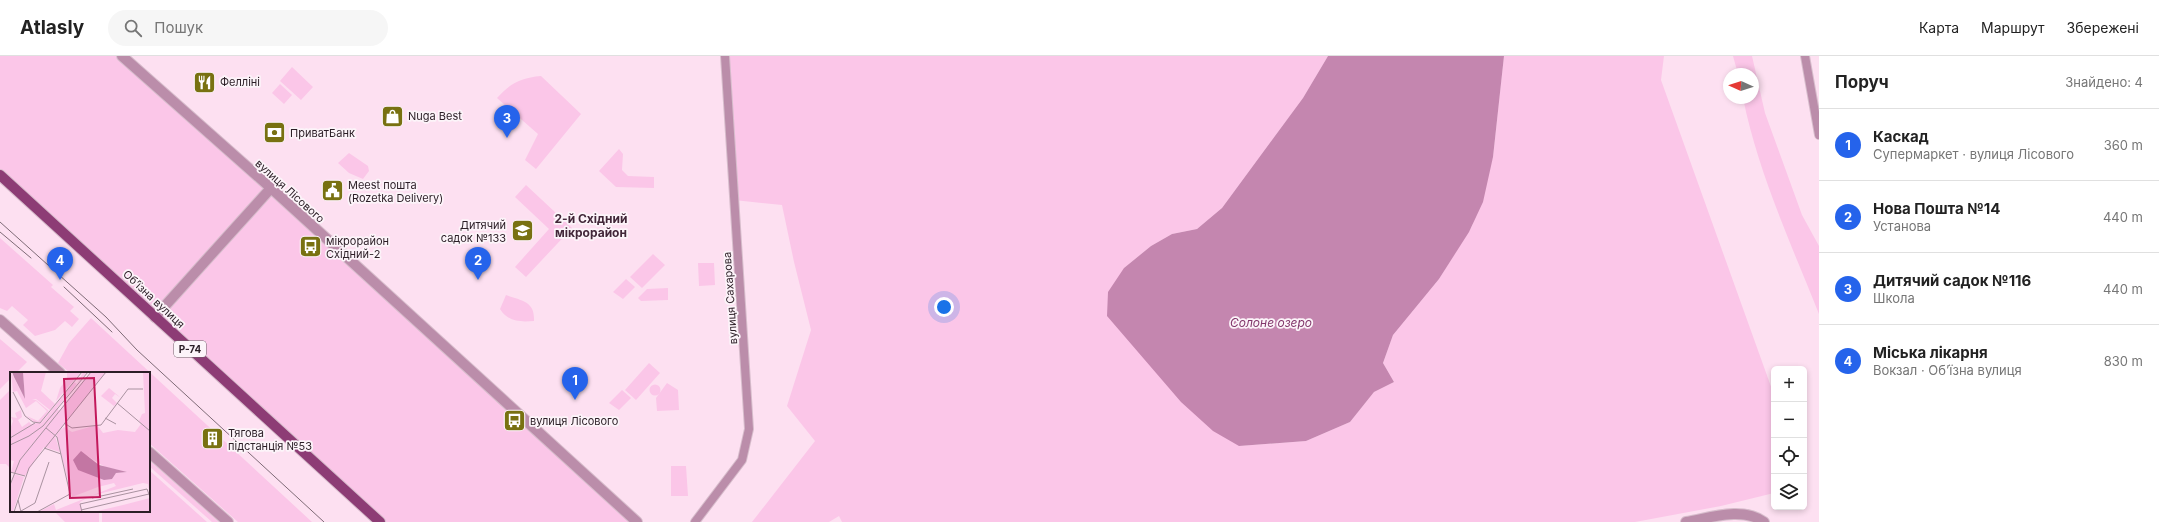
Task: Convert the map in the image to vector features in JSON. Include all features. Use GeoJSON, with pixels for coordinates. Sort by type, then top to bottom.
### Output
{"type":"FeatureCollection","features":[{"type":"Feature","properties":{"kind":"main road","name":"Обʼїзна вулиця"},"geometry":{"type":"LineString","coordinates":[[0,175],[380,522]]}},
{"type":"Feature","properties":{"kind":"street","name":"вулиця Лісового"},"geometry":{"type":"LineString","coordinates":[[122,56],[271,188],[637,522]]}},
{"type":"Feature","properties":{"kind":"street","name":"вулиця Сахарова"},"geometry":{"type":"LineString","coordinates":[[695,522],[742,460],[749,429],[725,56]]}},
{"type":"Feature","properties":{"kind":"street"},"geometry":{"type":"LineString","coordinates":[[1805,56],[1819,135]]}},
{"type":"Feature","properties":{"kind":"street"},"geometry":{"type":"LineString","coordinates":[[155,317],[271,188]]}},
{"type":"Feature","properties":{"kind":"street"},"geometry":{"type":"LineString","coordinates":[[0,320],[59,372]]}},
{"type":"Feature","properties":{"kind":"street"},"geometry":{"type":"LineString","coordinates":[[150,453],[228,522]]}},
{"type":"Feature","properties":{"kind":"street"},"geometry":{"type":"LineString","coordinates":[[1686,522],[1737,514],[1757,517],[1764,522]]}},
{"type":"Feature","properties":{"kind":"shaded area"},"geometry":{"type":"Polygon","coordinates":[[[0,56],[122,56],[637,522],[380,522],[0,175],[0,56]]]}},
{"type":"Feature","properties":{"kind":"shaded area"},"geometry":{"type":"Polygon","coordinates":[[[725,56],[1328,56],[1303,98],[1222,208],[1197,229],[1172,234],[1151,246],[1124,268],[1239,446],[1306,441],[1350,422],[1374,392],[1394,382],[1383,363],[1393,335],[1439,279],[1472,226],[1493,157],[1504,56],[1664,56],[1661,80],[1771,387],[1771,494],[1721,506],[1635,522],[842,522],[839,516],[829,522],[752,522],[815,441],[787,406],[811,330],[782,205],[734,200],[725,56]]]}},
{"type":"Feature","properties":{"kind":"shaded area"},"geometry":{"type":"Polygon","coordinates":[[[1733,56],[1752,56],[1755,68],[1736,68],[1733,56]]]}},
{"type":"Feature","properties":{"kind":"shaded area"},"geometry":{"type":"Polygon","coordinates":[[[292,67],[313,87],[301,100],[280,81],[292,67]]]}},
{"type":"Feature","properties":{"kind":"shaded area"},"geometry":{"type":"Polygon","coordinates":[[[541,76],[581,114],[536,169],[525,160],[538,134],[497,98],[516,82],[527,78],[541,76]]]}},
{"type":"Feature","properties":{"kind":"shaded area"},"geometry":{"type":"Polygon","coordinates":[[[280,84],[292,95],[284,104],[272,93],[280,84]]]}},
{"type":"Feature","properties":{"kind":"shaded area"},"geometry":{"type":"Polygon","coordinates":[[[1759,87],[1765,113],[1802,215],[1819,246],[1819,314],[1776,208],[1749,126],[1744,104],[1759,104],[1759,87]]]}},
{"type":"Feature","properties":{"kind":"shaded area"},"geometry":{"type":"Polygon","coordinates":[[[619,149],[623,154],[622,170],[628,176],[654,177],[654,188],[616,187],[599,171],[619,149]]]}},
{"type":"Feature","properties":{"kind":"shaded area"},"geometry":{"type":"Polygon","coordinates":[[[349,153],[368,166],[369,171],[363,179],[349,173],[338,163],[349,153]]]}},
{"type":"Feature","properties":{"kind":"shaded area"},"geometry":{"type":"Polygon","coordinates":[[[526,185],[572,228],[526,277],[515,267],[549,229],[515,197],[526,185]]]}},
{"type":"Feature","properties":{"kind":"shaded area"},"geometry":{"type":"Polygon","coordinates":[[[0,238],[53,285],[51,287],[74,307],[70,311],[79,319],[72,327],[65,321],[55,330],[35,336],[23,325],[28,320],[12,306],[7,311],[0,308],[0,238]]]}},
{"type":"Feature","properties":{"kind":"shaded area"},"geometry":{"type":"Polygon","coordinates":[[[653,254],[665,265],[642,288],[630,277],[653,254]]]}},
{"type":"Feature","properties":{"kind":"shaded area"},"geometry":{"type":"Polygon","coordinates":[[[698,263],[714,263],[715,285],[699,286],[698,263]]]}},
{"type":"Feature","properties":{"kind":"shaded area"},"geometry":{"type":"Polygon","coordinates":[[[626,279],[635,287],[623,299],[613,292],[626,279]]]}},
{"type":"Feature","properties":{"kind":"shaded area"},"geometry":{"type":"Polygon","coordinates":[[[668,288],[668,300],[641,301],[638,298],[647,289],[668,288]]]}},
{"type":"Feature","properties":{"kind":"shaded area"},"geometry":{"type":"Polygon","coordinates":[[[506,295],[522,301],[530,306],[534,314],[534,321],[511,319],[503,313],[500,309],[506,295]]]}},
{"type":"Feature","properties":{"kind":"shaded area"},"geometry":{"type":"Polygon","coordinates":[[[91,318],[150,372],[69,372],[58,363],[69,343],[91,318]]]}},
{"type":"Feature","properties":{"kind":"shaded area"},"geometry":{"type":"Polygon","coordinates":[[[0,339],[27,362],[17,372],[10,372],[10,379],[0,389],[0,339]]]}},
{"type":"Feature","properties":{"kind":"shaded area"},"geometry":{"type":"Polygon","coordinates":[[[649,363],[660,373],[636,400],[625,390],[649,363]]]}},
{"type":"Feature","properties":{"kind":"shaded area"},"geometry":{"type":"Polygon","coordinates":[[[150,372],[312,522],[238,522],[150,444],[150,372]]]}},
{"type":"Feature","properties":{"kind":"shaded area"},"geometry":{"type":"Polygon","coordinates":[[[667,383],[678,390],[679,410],[657,411],[656,398],[667,383]]]}},
{"type":"Feature","properties":{"kind":"shaded area"},"geometry":{"type":"Polygon","coordinates":[[[653,385],[657,385],[659,386],[659,394],[653,395],[650,392],[650,388],[653,385]]]}},
{"type":"Feature","properties":{"kind":"shaded area"},"geometry":{"type":"Polygon","coordinates":[[[10,390],[10,468],[6,464],[0,464],[0,400],[10,390]]]}},
{"type":"Feature","properties":{"kind":"shaded area"},"geometry":{"type":"Polygon","coordinates":[[[622,390],[631,398],[619,410],[609,403],[622,390]]]}},
{"type":"Feature","properties":{"kind":"shaded area"},"geometry":{"type":"Polygon","coordinates":[[[150,461],[219,522],[212,522],[150,467],[150,461]]]}},
{"type":"Feature","properties":{"kind":"shaded area"},"geometry":{"type":"Polygon","coordinates":[[[671,466],[686,466],[688,496],[671,496],[671,466]]]}},
{"type":"Feature","properties":{"kind":"shaded area"},"geometry":{"type":"Polygon","coordinates":[[[150,471],[207,522],[102,522],[102,512],[150,512],[150,471]]]}},
{"type":"Feature","properties":{"kind":"shaded area"},"geometry":{"type":"Polygon","coordinates":[[[55,512],[99,512],[99,522],[65,522],[55,512]]]}},
{"type":"Feature","properties":{"kind":"water","name":"Солоне озеро"},"geometry":{"type":"Polygon","coordinates":[[[1328,56],[1504,56],[1493,157],[1483,202],[1469,232],[1439,279],[1393,335],[1383,363],[1394,382],[1374,392],[1350,422],[1306,441],[1239,446],[1213,431],[1181,402],[1107,316],[1108,292],[1124,268],[1151,246],[1172,234],[1197,229],[1222,208],[1303,98],[1328,56]]]}},
{"type":"Feature","properties":{"kind":"tram line"},"geometry":{"type":"LineString","coordinates":[[0,222],[106,317],[137,350],[324,522]]}},
{"type":"Feature","properties":{"kind":"tram line"},"geometry":{"type":"LineString","coordinates":[[0,232],[31,258]]}},
{"type":"Feature","properties":{"kind":"tram line"},"geometry":{"type":"LineString","coordinates":[[64,287],[112,332]]}},
{"type":"Feature","properties":{"kind":"place","name":"Фелліні"},"geometry":{"type":"Point","coordinates":[204,82]}},
{"type":"Feature","properties":{"kind":"place","name":"Nuga Best"},"geometry":{"type":"Point","coordinates":[392,116]}},
{"type":"Feature","properties":{"kind":"place","name":"ПриватБанк"},"geometry":{"type":"Point","coordinates":[274,133]}},
{"type":"Feature","properties":{"kind":"place","name":"Дитячий садок №116"},"geometry":{"type":"Point","coordinates":[507,138]}},
{"type":"Feature","properties":{"kind":"place","name":"Meest пошта (Rozetka Delivery)"},"geometry":{"type":"Point","coordinates":[333,191]}},
{"type":"Feature","properties":{"kind":"place","name":"Дитячий садок №133"},"geometry":{"type":"Point","coordinates":[522,231]}},
{"type":"Feature","properties":{"kind":"place","name":"мікрорайон Східний-2"},"geometry":{"type":"Point","coordinates":[310,247]}},
{"type":"Feature","properties":{"kind":"place","name":"Міська лікарня"},"geometry":{"type":"Point","coordinates":[60,280]}},
{"type":"Feature","properties":{"kind":"place","name":"Нова Пошта №14"},"geometry":{"type":"Point","coordinates":[478,280]}},
{"type":"Feature","properties":{"kind":"place","name":"Каскад"},"geometry":{"type":"Point","coordinates":[575,400]}},
{"type":"Feature","properties":{"kind":"place","name":"вулиця Лісового"},"geometry":{"type":"Point","coordinates":[514,421]}},
{"type":"Feature","properties":{"kind":"place","name":"Тягова підстанція №53"},"geometry":{"type":"Point","coordinates":[212,439]}},
{"type":"Feature","properties":{"kind":"district","name":"2-й Східний мікрорайон"},"geometry":{"type":"Point","coordinates":[591,226]}}]}
